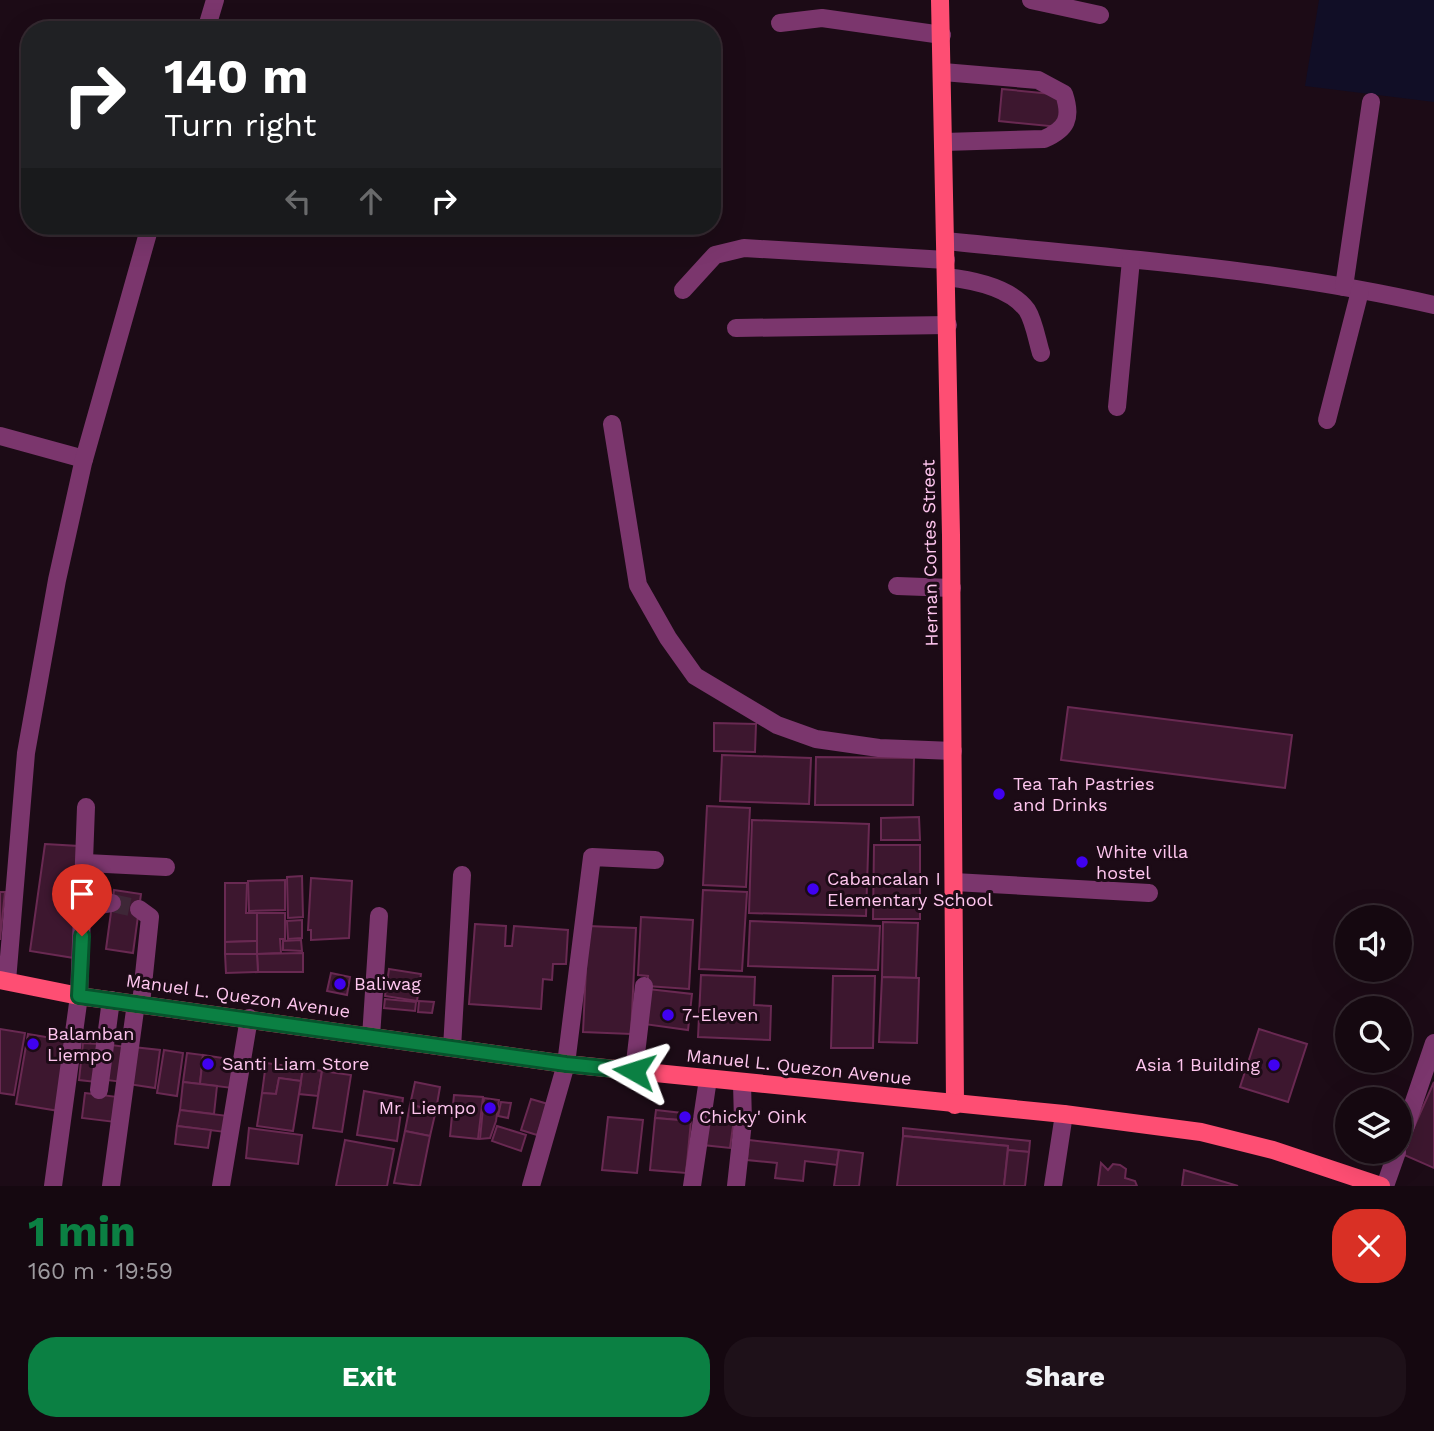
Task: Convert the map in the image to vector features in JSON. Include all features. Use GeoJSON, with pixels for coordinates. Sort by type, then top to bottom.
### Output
{"type":"FeatureCollection","features":[{"type":"Feature","properties":{"kind":"main road","name":"Hernan Cortes Street"},"geometry":{"type":"LineString","coordinates":[[940,0],[948,325],[955,1105]]}},
{"type":"Feature","properties":{"kind":"main road","name":"Manuel L. Quezon Avenue"},"geometry":{"type":"LineString","coordinates":[[4,980],[79,996],[566,1064],[1064,1114],[1202,1132],[1273,1150],[1383,1186]]}},
{"type":"Feature","properties":{"kind":"street"},"geometry":{"type":"LineString","coordinates":[[209,21],[215,0]]}},
{"type":"Feature","properties":{"kind":"street"},"geometry":{"type":"LineString","coordinates":[[1031,0],[1100,15]]}},
{"type":"Feature","properties":{"kind":"street"},"geometry":{"type":"LineString","coordinates":[[780,23],[822,18],[942,35]]}},
{"type":"Feature","properties":{"kind":"street"},"geometry":{"type":"LineString","coordinates":[[943,72],[1038,80],[1064,94],[1069,115],[1067,124],[1058,133],[1044,139],[944,142]]}},
{"type":"Feature","properties":{"kind":"street"},"geometry":{"type":"LineString","coordinates":[[1327,420],[1352,289],[1371,102]]}},
{"type":"Feature","properties":{"kind":"street"},"geometry":{"type":"LineString","coordinates":[[4,980],[26,753],[57,580],[84,459],[147,235]]}},
{"type":"Feature","properties":{"kind":"street"},"geometry":{"type":"LineString","coordinates":[[946,241],[1239,271],[1434,305]]}},
{"type":"Feature","properties":{"kind":"street"},"geometry":{"type":"LineString","coordinates":[[683,290],[715,255],[744,248],[946,269],[1009,294],[1027,311],[1041,353]]}},
{"type":"Feature","properties":{"kind":"street"},"geometry":{"type":"LineString","coordinates":[[1117,407],[1131,260]]}},
{"type":"Feature","properties":{"kind":"street"},"geometry":{"type":"LineString","coordinates":[[736,328],[948,325]]}},
{"type":"Feature","properties":{"kind":"street"},"geometry":{"type":"LineString","coordinates":[[612,424],[638,585],[668,638],[695,676],[777,726],[816,739],[879,748],[953,751]]}},
{"type":"Feature","properties":{"kind":"street"},"geometry":{"type":"LineString","coordinates":[[0,436],[84,459]]}},
{"type":"Feature","properties":{"kind":"street"},"geometry":{"type":"LineString","coordinates":[[897,586],[951,588]]}},
{"type":"Feature","properties":{"kind":"street"},"geometry":{"type":"LineString","coordinates":[[53,1186],[79,996],[86,807]]}},
{"type":"Feature","properties":{"kind":"street"},"geometry":{"type":"LineString","coordinates":[[531,1186],[566,1064],[592,857],[655,860]]}},
{"type":"Feature","properties":{"kind":"street"},"geometry":{"type":"LineString","coordinates":[[86,863],[166,867]]}},
{"type":"Feature","properties":{"kind":"street"},"geometry":{"type":"LineString","coordinates":[[452,1048],[462,875]]}},
{"type":"Feature","properties":{"kind":"street"},"geometry":{"type":"LineString","coordinates":[[954,882],[1149,893]]}},
{"type":"Feature","properties":{"kind":"street"},"geometry":{"type":"LineString","coordinates":[[84,913],[112,903]]}},
{"type":"Feature","properties":{"kind":"street"},"geometry":{"type":"LineString","coordinates":[[111,1186],[150,917],[139,909]]}},
{"type":"Feature","properties":{"kind":"street"},"geometry":{"type":"LineString","coordinates":[[371,1037],[380,916]]}},
{"type":"Feature","properties":{"kind":"street"},"geometry":{"type":"LineString","coordinates":[[634,1071],[643,986]]}},
{"type":"Feature","properties":{"kind":"street"},"geometry":{"type":"LineString","coordinates":[[99,1090],[111,1000]]}},
{"type":"Feature","properties":{"kind":"street"},"geometry":{"type":"LineString","coordinates":[[221,1186],[250,1018]]}},
{"type":"Feature","properties":{"kind":"street"},"geometry":{"type":"LineString","coordinates":[[1412,1108],[1434,1043]]}},
{"type":"Feature","properties":{"kind":"street"},"geometry":{"type":"LineString","coordinates":[[692,1186],[708,1079]]}},
{"type":"Feature","properties":{"kind":"street"},"geometry":{"type":"LineString","coordinates":[[736,1186],[743,1122],[743,1083]]}},
{"type":"Feature","properties":{"kind":"street"},"geometry":{"type":"LineString","coordinates":[[1053,1186],[1064,1114]]}},
{"type":"Feature","properties":{"kind":"street"},"geometry":{"type":"LineString","coordinates":[[1383,1186],[1392,1164]]}},
{"type":"Feature","properties":{"kind":"shaded area"},"geometry":{"type":"Polygon","coordinates":[[[1319,0],[1434,0],[1434,102],[1305,86],[1319,0]]]}},
{"type":"Feature","properties":{"kind":"building"},"geometry":{"type":"Polygon","coordinates":[[[1002,89],[1062,95],[1059,127],[999,121],[1002,89]]]}},
{"type":"Feature","properties":{"kind":"building"},"geometry":{"type":"Polygon","coordinates":[[[1068,707],[1292,735],[1285,788],[1061,760],[1068,707]]]}},
{"type":"Feature","properties":{"kind":"building"},"geometry":{"type":"Polygon","coordinates":[[[714,723],[756,724],[755,752],[714,751],[714,723]]]}},
{"type":"Feature","properties":{"kind":"building"},"geometry":{"type":"Polygon","coordinates":[[[722,755],[811,758],[809,804],[720,801],[722,755]]]}},
{"type":"Feature","properties":{"kind":"building"},"geometry":{"type":"Polygon","coordinates":[[[816,757],[914,758],[913,805],[815,805],[816,757]]]}},
{"type":"Feature","properties":{"kind":"building"},"geometry":{"type":"Polygon","coordinates":[[[707,806],[750,808],[746,887],[703,885],[707,806]]]}},
{"type":"Feature","properties":{"kind":"building"},"geometry":{"type":"Polygon","coordinates":[[[919,817],[920,840],[881,840],[881,818],[919,817]]]}},
{"type":"Feature","properties":{"kind":"building"},"geometry":{"type":"Polygon","coordinates":[[[752,820],[869,824],[866,916],[749,913],[752,820]]]}},
{"type":"Feature","properties":{"kind":"building"},"geometry":{"type":"Polygon","coordinates":[[[45,844],[79,846],[74,958],[30,951],[45,844]]]}},
{"type":"Feature","properties":{"kind":"building"},"geometry":{"type":"Polygon","coordinates":[[[874,845],[920,845],[920,919],[873,919],[874,845]]]}},
{"type":"Feature","properties":{"kind":"building"},"geometry":{"type":"Polygon","coordinates":[[[302,876],[303,917],[288,918],[287,877],[302,876]]]}},
{"type":"Feature","properties":{"kind":"building"},"geometry":{"type":"Polygon","coordinates":[[[311,878],[352,881],[349,938],[311,940],[311,930],[308,930],[311,878]]]}},
{"type":"Feature","properties":{"kind":"building"},"geometry":{"type":"Polygon","coordinates":[[[285,880],[285,910],[249,911],[248,881],[285,880]]]}},
{"type":"Feature","properties":{"kind":"building"},"geometry":{"type":"Polygon","coordinates":[[[225,883],[247,883],[246,913],[257,913],[257,941],[225,942],[225,883]]]}},
{"type":"Feature","properties":{"kind":"building"},"geometry":{"type":"Polygon","coordinates":[[[114,890],[141,894],[133,953],[106,949],[114,890]]]}},
{"type":"Feature","properties":{"kind":"building"},"geometry":{"type":"Polygon","coordinates":[[[703,890],[747,892],[742,971],[699,969],[703,890]]]}},
{"type":"Feature","properties":{"kind":"building"},"geometry":{"type":"Polygon","coordinates":[[[0,892],[5,892],[0,940],[0,892]]]}},
{"type":"Feature","properties":{"kind":"building"},"geometry":{"type":"Polygon","coordinates":[[[257,913],[285,913],[285,939],[280,939],[281,953],[257,954],[257,913]]]}},
{"type":"Feature","properties":{"kind":"building"},"geometry":{"type":"Polygon","coordinates":[[[641,917],[693,920],[689,989],[647,986],[648,976],[638,975],[641,917]]]}},
{"type":"Feature","properties":{"kind":"building"},"geometry":{"type":"Polygon","coordinates":[[[302,920],[302,938],[288,939],[287,921],[302,920]]]}},
{"type":"Feature","properties":{"kind":"building"},"geometry":{"type":"Polygon","coordinates":[[[750,921],[880,926],[878,970],[748,966],[750,921]]]}},
{"type":"Feature","properties":{"kind":"building"},"geometry":{"type":"Polygon","coordinates":[[[883,922],[918,923],[916,978],[882,977],[883,922]]]}},
{"type":"Feature","properties":{"kind":"building"},"geometry":{"type":"Polygon","coordinates":[[[475,924],[506,926],[505,946],[512,946],[514,926],[568,930],[566,964],[553,964],[552,980],[543,979],[541,1009],[469,1004],[475,924]]]}},
{"type":"Feature","properties":{"kind":"building"},"geometry":{"type":"Polygon","coordinates":[[[588,926],[636,928],[631,1034],[583,1032],[588,926]]]}},
{"type":"Feature","properties":{"kind":"building"},"geometry":{"type":"Polygon","coordinates":[[[301,940],[302,951],[283,950],[283,941],[301,940]]]}},
{"type":"Feature","properties":{"kind":"building"},"geometry":{"type":"Polygon","coordinates":[[[257,941],[257,954],[225,954],[225,942],[257,941]]]}},
{"type":"Feature","properties":{"kind":"building"},"geometry":{"type":"Polygon","coordinates":[[[303,953],[303,972],[258,972],[257,954],[303,953]]]}},
{"type":"Feature","properties":{"kind":"building"},"geometry":{"type":"Polygon","coordinates":[[[225,954],[257,954],[258,972],[226,973],[225,954]]]}},
{"type":"Feature","properties":{"kind":"building"},"geometry":{"type":"Polygon","coordinates":[[[389,969],[421,974],[417,1001],[385,996],[389,969]]]}},
{"type":"Feature","properties":{"kind":"building"},"geometry":{"type":"Polygon","coordinates":[[[331,973],[350,977],[347,995],[327,991],[331,973]]]}},
{"type":"Feature","properties":{"kind":"building"},"geometry":{"type":"Polygon","coordinates":[[[701,975],[755,977],[754,1005],[771,1006],[770,1040],[698,1037],[701,975]]]}},
{"type":"Feature","properties":{"kind":"building"},"geometry":{"type":"Polygon","coordinates":[[[833,976],[875,976],[873,1048],[831,1048],[833,976]]]}},
{"type":"Feature","properties":{"kind":"building"},"geometry":{"type":"Polygon","coordinates":[[[882,977],[919,978],[917,1043],[879,1042],[882,977]]]}},
{"type":"Feature","properties":{"kind":"building"},"geometry":{"type":"Polygon","coordinates":[[[648,989],[692,994],[688,1030],[644,1024],[648,989]]]}},
{"type":"Feature","properties":{"kind":"building"},"geometry":{"type":"Polygon","coordinates":[[[385,999],[416,1002],[415,1011],[384,1008],[385,999]]]}},
{"type":"Feature","properties":{"kind":"building"},"geometry":{"type":"Polygon","coordinates":[[[419,1001],[434,1002],[432,1013],[418,1012],[419,1001]]]}},
{"type":"Feature","properties":{"kind":"building"},"geometry":{"type":"Polygon","coordinates":[[[0,1029],[25,1033],[14,1095],[0,1093],[0,1029]]]}},
{"type":"Feature","properties":{"kind":"building","name":"Asia 1 Building"},"geometry":{"type":"Polygon","coordinates":[[[1259,1029],[1307,1044],[1288,1102],[1240,1087],[1259,1029]]]}},
{"type":"Feature","properties":{"kind":"building"},"geometry":{"type":"Polygon","coordinates":[[[28,1034],[70,1041],[59,1111],[16,1104],[28,1034]]]}},
{"type":"Feature","properties":{"kind":"building"},"geometry":{"type":"Polygon","coordinates":[[[83,1043],[99,1044],[96,1082],[79,1080],[83,1043]]]}},
{"type":"Feature","properties":{"kind":"building"},"geometry":{"type":"Polygon","coordinates":[[[111,1045],[127,1047],[123,1082],[106,1080],[111,1045]]]}},
{"type":"Feature","properties":{"kind":"building"},"geometry":{"type":"Polygon","coordinates":[[[133,1047],[160,1050],[155,1088],[128,1084],[133,1047]]]}},
{"type":"Feature","properties":{"kind":"building"},"geometry":{"type":"Polygon","coordinates":[[[164,1050],[183,1053],[177,1096],[157,1093],[164,1050]]]}},
{"type":"Feature","properties":{"kind":"building"},"geometry":{"type":"Polygon","coordinates":[[[187,1053],[203,1055],[200,1084],[183,1082],[187,1053]]]}},
{"type":"Feature","properties":{"kind":"building"},"geometry":{"type":"Polygon","coordinates":[[[203,1055],[236,1060],[232,1088],[200,1084],[203,1055]]]}},
{"type":"Feature","properties":{"kind":"building"},"geometry":{"type":"Polygon","coordinates":[[[266,1063],[303,1068],[301,1081],[279,1078],[276,1094],[262,1093],[266,1063]]]}},
{"type":"Feature","properties":{"kind":"building"},"geometry":{"type":"Polygon","coordinates":[[[303,1068],[322,1071],[318,1096],[299,1094],[303,1068]]]}},
{"type":"Feature","properties":{"kind":"building"},"geometry":{"type":"Polygon","coordinates":[[[322,1071],[351,1075],[342,1132],[313,1128],[322,1071]]]}},
{"type":"Feature","properties":{"kind":"building"},"geometry":{"type":"Polygon","coordinates":[[[279,1078],[301,1081],[293,1131],[257,1126],[262,1093],[276,1094],[279,1078]]]}},
{"type":"Feature","properties":{"kind":"building"},"geometry":{"type":"Polygon","coordinates":[[[183,1082],[217,1086],[214,1114],[180,1110],[183,1082]]]}},
{"type":"Feature","properties":{"kind":"building"},"geometry":{"type":"Polygon","coordinates":[[[415,1082],[440,1087],[436,1110],[410,1105],[415,1082]]]}},
{"type":"Feature","properties":{"kind":"building"},"geometry":{"type":"Polygon","coordinates":[[[1434,1082],[1434,1168],[1412,1158],[1412,1132],[1434,1082]]]}},
{"type":"Feature","properties":{"kind":"building"},"geometry":{"type":"Polygon","coordinates":[[[364,1091],[403,1098],[397,1141],[357,1135],[364,1091]]]}},
{"type":"Feature","properties":{"kind":"building"},"geometry":{"type":"Polygon","coordinates":[[[85,1093],[118,1097],[115,1122],[82,1118],[85,1093]]]}},
{"type":"Feature","properties":{"kind":"building"},"geometry":{"type":"Polygon","coordinates":[[[454,1095],[483,1097],[478,1139],[450,1136],[454,1095]]]}},
{"type":"Feature","properties":{"kind":"building"},"geometry":{"type":"Polygon","coordinates":[[[484,1098],[499,1100],[490,1138],[480,1139],[484,1098]]]}},
{"type":"Feature","properties":{"kind":"building"},"geometry":{"type":"Polygon","coordinates":[[[531,1099],[548,1104],[537,1135],[521,1130],[531,1099]]]}},
{"type":"Feature","properties":{"kind":"building"},"geometry":{"type":"Polygon","coordinates":[[[501,1102],[511,1103],[508,1118],[498,1116],[501,1102]]]}},
{"type":"Feature","properties":{"kind":"building"},"geometry":{"type":"Polygon","coordinates":[[[410,1105],[436,1110],[430,1136],[405,1131],[410,1105]]]}},
{"type":"Feature","properties":{"kind":"building"},"geometry":{"type":"Polygon","coordinates":[[[180,1110],[228,1116],[225,1132],[177,1126],[180,1110]]]}},
{"type":"Feature","properties":{"kind":"building"},"geometry":{"type":"Polygon","coordinates":[[[656,1110],[691,1114],[691,1121],[655,1118],[656,1110]]]}},
{"type":"Feature","properties":{"kind":"building"},"geometry":{"type":"Polygon","coordinates":[[[707,1116],[734,1119],[730,1148],[703,1145],[707,1116]]]}},
{"type":"Feature","properties":{"kind":"building"},"geometry":{"type":"Polygon","coordinates":[[[608,1117],[643,1120],[637,1173],[602,1170],[608,1117]]]}},
{"type":"Feature","properties":{"kind":"building"},"geometry":{"type":"Polygon","coordinates":[[[655,1118],[691,1121],[686,1173],[650,1170],[655,1118]]]}},
{"type":"Feature","properties":{"kind":"building"},"geometry":{"type":"Polygon","coordinates":[[[177,1126],[211,1130],[208,1148],[175,1144],[177,1126]]]}},
{"type":"Feature","properties":{"kind":"building"},"geometry":{"type":"Polygon","coordinates":[[[497,1126],[526,1135],[521,1151],[492,1141],[497,1126]]]}},
{"type":"Feature","properties":{"kind":"building"},"geometry":{"type":"Polygon","coordinates":[[[249,1128],[302,1135],[298,1164],[246,1158],[249,1128]]]}},
{"type":"Feature","properties":{"kind":"building"},"geometry":{"type":"Polygon","coordinates":[[[903,1128],[1030,1141],[1029,1152],[1008,1150],[1008,1146],[903,1136],[903,1128]]]}},
{"type":"Feature","properties":{"kind":"building"},"geometry":{"type":"Polygon","coordinates":[[[405,1131],[430,1136],[420,1186],[394,1183],[405,1131]]]}},
{"type":"Feature","properties":{"kind":"building"},"geometry":{"type":"Polygon","coordinates":[[[903,1136],[1008,1146],[1004,1186],[897,1186],[903,1136]]]}},
{"type":"Feature","properties":{"kind":"building"},"geometry":{"type":"Polygon","coordinates":[[[345,1140],[394,1149],[387,1186],[336,1186],[345,1140]]]}},
{"type":"Feature","properties":{"kind":"building"},"geometry":{"type":"Polygon","coordinates":[[[749,1140],[839,1150],[837,1165],[805,1161],[803,1181],[775,1178],[777,1163],[747,1160],[749,1140]]]}},
{"type":"Feature","properties":{"kind":"building"},"geometry":{"type":"Polygon","coordinates":[[[839,1150],[863,1153],[859,1186],[834,1186],[839,1150]]]}},
{"type":"Feature","properties":{"kind":"building"},"geometry":{"type":"Polygon","coordinates":[[[1008,1150],[1029,1152],[1025,1186],[1004,1186],[1008,1150]]]}},
{"type":"Feature","properties":{"kind":"building"},"geometry":{"type":"Polygon","coordinates":[[[1101,1163],[1108,1170],[1113,1164],[1120,1165],[1126,1169],[1125,1178],[1135,1181],[1137,1186],[1098,1186],[1101,1163]]]}},
{"type":"Feature","properties":{"kind":"building"},"geometry":{"type":"Polygon","coordinates":[[[1184,1170],[1238,1186],[1182,1186],[1184,1170]]]}},
{"type":"Feature","properties":{"kind":"tunnel"},"geometry":{"type":"LineString","coordinates":[[112,903],[139,909]]}},
{"type":"Feature","properties":{"kind":"place","name":"Tea Tah Pastries and Drinks"},"geometry":{"type":"Point","coordinates":[999,794]}},
{"type":"Feature","properties":{"kind":"place","name":"White villa hostel"},"geometry":{"type":"Point","coordinates":[1082,862]}},
{"type":"Feature","properties":{"kind":"place","name":"Cabancalan I Elementary School"},"geometry":{"type":"Point","coordinates":[813,889]}},
{"type":"Feature","properties":{"kind":"place","name":"Baliwag"},"geometry":{"type":"Point","coordinates":[340,984]}},
{"type":"Feature","properties":{"kind":"place","name":"7-Eleven"},"geometry":{"type":"Point","coordinates":[668,1015]}},
{"type":"Feature","properties":{"kind":"place","name":"Balamban Liempo"},"geometry":{"type":"Point","coordinates":[33,1044]}},
{"type":"Feature","properties":{"kind":"place","name":"Santi Liam Store"},"geometry":{"type":"Point","coordinates":[208,1064]}},
{"type":"Feature","properties":{"kind":"place","name":"Asia 1 Building"},"geometry":{"type":"Point","coordinates":[1274,1065]}},
{"type":"Feature","properties":{"kind":"place","name":"Mr. Liempo"},"geometry":{"type":"Point","coordinates":[490,1108]}},
{"type":"Feature","properties":{"kind":"place","name":"Chicky' Oink"},"geometry":{"type":"Point","coordinates":[685,1117]}},
{"type":"Feature","properties":{"kind":"route"},"geometry":{"type":"LineString","coordinates":[[82,936],[79,996],[566,1064],[634,1071]]}}]}
